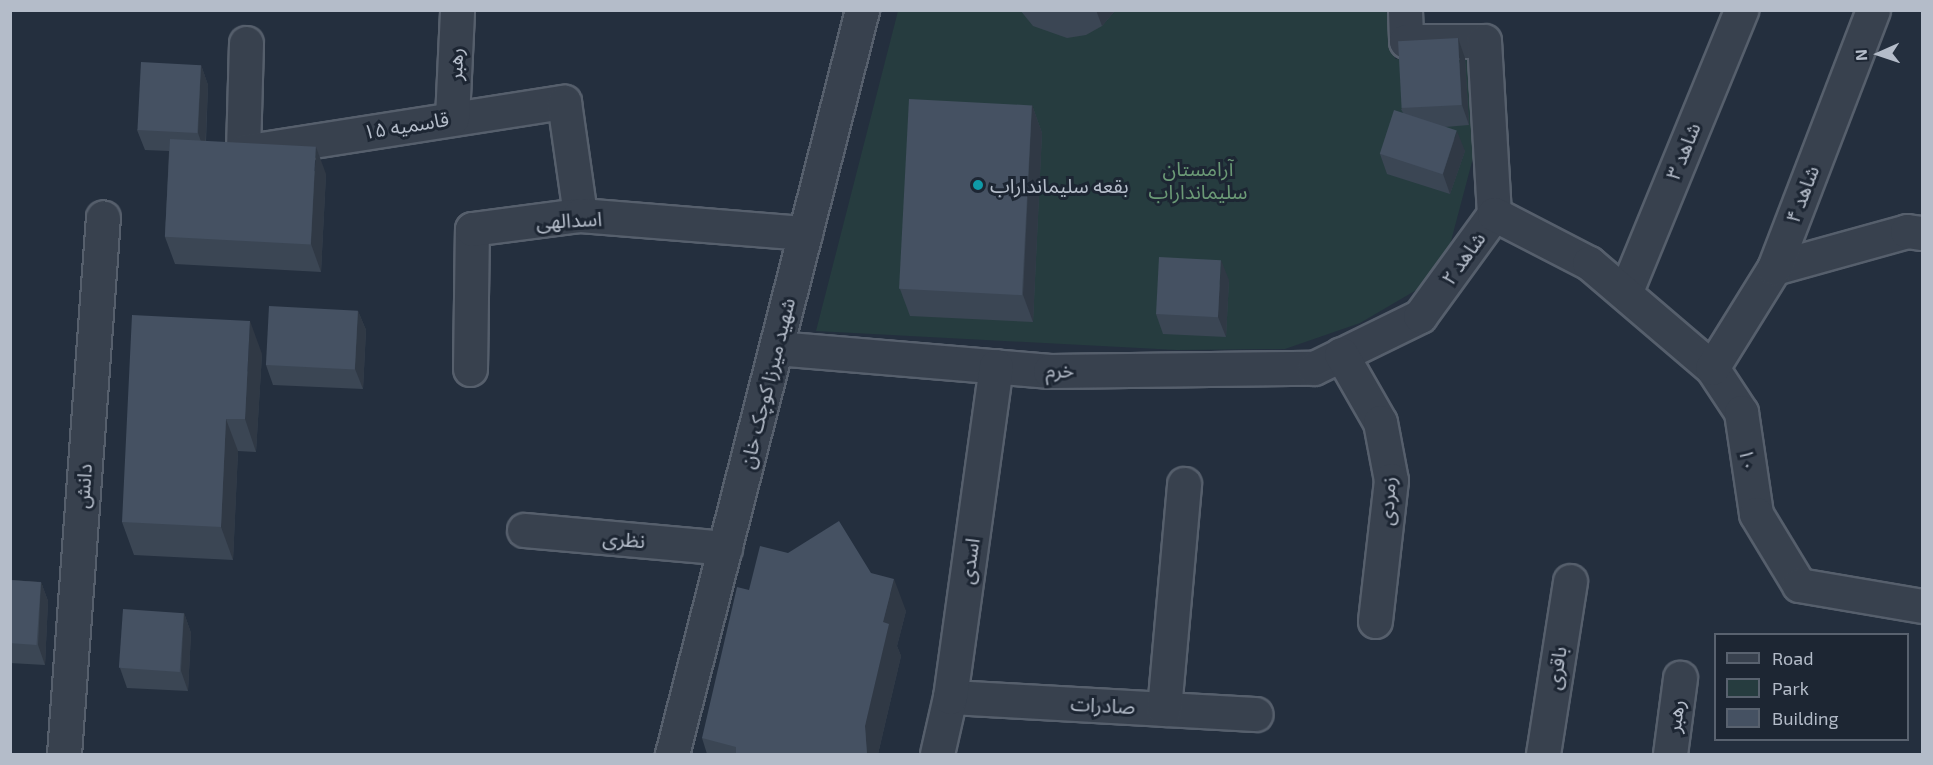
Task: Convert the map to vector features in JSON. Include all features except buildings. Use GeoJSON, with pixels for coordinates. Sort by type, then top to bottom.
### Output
{"type":"FeatureCollection","features":[{"type":"Feature","properties":{"kind":"street","name":"رهبر"},"geometry":{"type":"LineString","coordinates":[[452,118],[457,10]]}},
{"type":"Feature","properties":{"kind":"street","name":"شهید میرزا کوچک خان"},"geometry":{"type":"LineString","coordinates":[[672,754],[862,10]]}},
{"type":"Feature","properties":{"kind":"street"},"geometry":{"type":"LineString","coordinates":[[1405,10],[1406,41],[1484,41],[1494,214]]}},
{"type":"Feature","properties":{"kind":"street","name":"شاهد ۳"},"geometry":{"type":"LineString","coordinates":[[1626,291],[1741,10]]}},
{"type":"Feature","properties":{"kind":"street","name":"شاهد ۴"},"geometry":{"type":"LineString","coordinates":[[1712,368],[1774,268],[1873,10]]}},
{"type":"Feature","properties":{"kind":"street","name":"قاسمیه ۱۵"},"geometry":{"type":"LineString","coordinates":[[246,43],[243,152],[564,102],[580,215]]}},
{"type":"Feature","properties":{"kind":"street","name":"شاهد ۲"},"geometry":{"type":"LineString","coordinates":[[1341,354],[1420,316],[1494,214],[1589,263]]}},
{"type":"Feature","properties":{"kind":"street","name":"اسدالهی"},"geometry":{"type":"LineString","coordinates":[[470,369],[472,230],[580,215],[805,233]]}},
{"type":"Feature","properties":{"kind":"street","name":"دانش"},"geometry":{"type":"LineString","coordinates":[[64,754],[103,217]]}},
{"type":"Feature","properties":{"kind":"street"},"geometry":{"type":"LineString","coordinates":[[1774,268],[1907,231],[1923,233]]}},
{"type":"Feature","properties":{"kind":"street","name":"۱۰"},"geometry":{"type":"LineString","coordinates":[[1589,263],[1626,291],[1712,368],[1741,412],[1756,514],[1799,585],[1923,606]]}},
{"type":"Feature","properties":{"kind":"street","name":"خرم"},"geometry":{"type":"LineString","coordinates":[[776,348],[1050,371],[1314,368],[1341,354]]}},
{"type":"Feature","properties":{"kind":"street","name":"زمردی"},"geometry":{"type":"LineString","coordinates":[[1341,354],[1380,422],[1391,480],[1375,621]]}},
{"type":"Feature","properties":{"kind":"street","name":"اسدی"},"geometry":{"type":"LineString","coordinates":[[937,754],[950,697],[996,366]]}},
{"type":"Feature","properties":{"kind":"street"},"geometry":{"type":"LineString","coordinates":[[1164,709],[1184,484]]}},
{"type":"Feature","properties":{"kind":"street","name":"نظری"},"geometry":{"type":"LineString","coordinates":[[524,530],[725,548]]}},
{"type":"Feature","properties":{"kind":"street","name":"باقری"},"geometry":{"type":"LineString","coordinates":[[1543,754],[1570,581]]}},
{"type":"Feature","properties":{"kind":"street","name":"رهبر"},"geometry":{"type":"LineString","coordinates":[[1670,754],[1680,678]]}},
{"type":"Feature","properties":{"kind":"street","name":"صادرات"},"geometry":{"type":"LineString","coordinates":[[950,697],[1256,714]]}},
{"type":"Feature","properties":{"kind":"green space","name":"آرامستان سلیمانداراب"},"geometry":{"type":"Polygon","coordinates":[[[898,11],[1393,11],[1395,59],[1470,54],[1473,158],[1442,275],[1360,323],[1285,349],[1177,350],[816,331],[898,11]]]}},
{"type":"Feature","properties":{"kind":"place","name":"بقعه سلیمانداراب"},"geometry":{"type":"Point","coordinates":[978,185]}}]}
